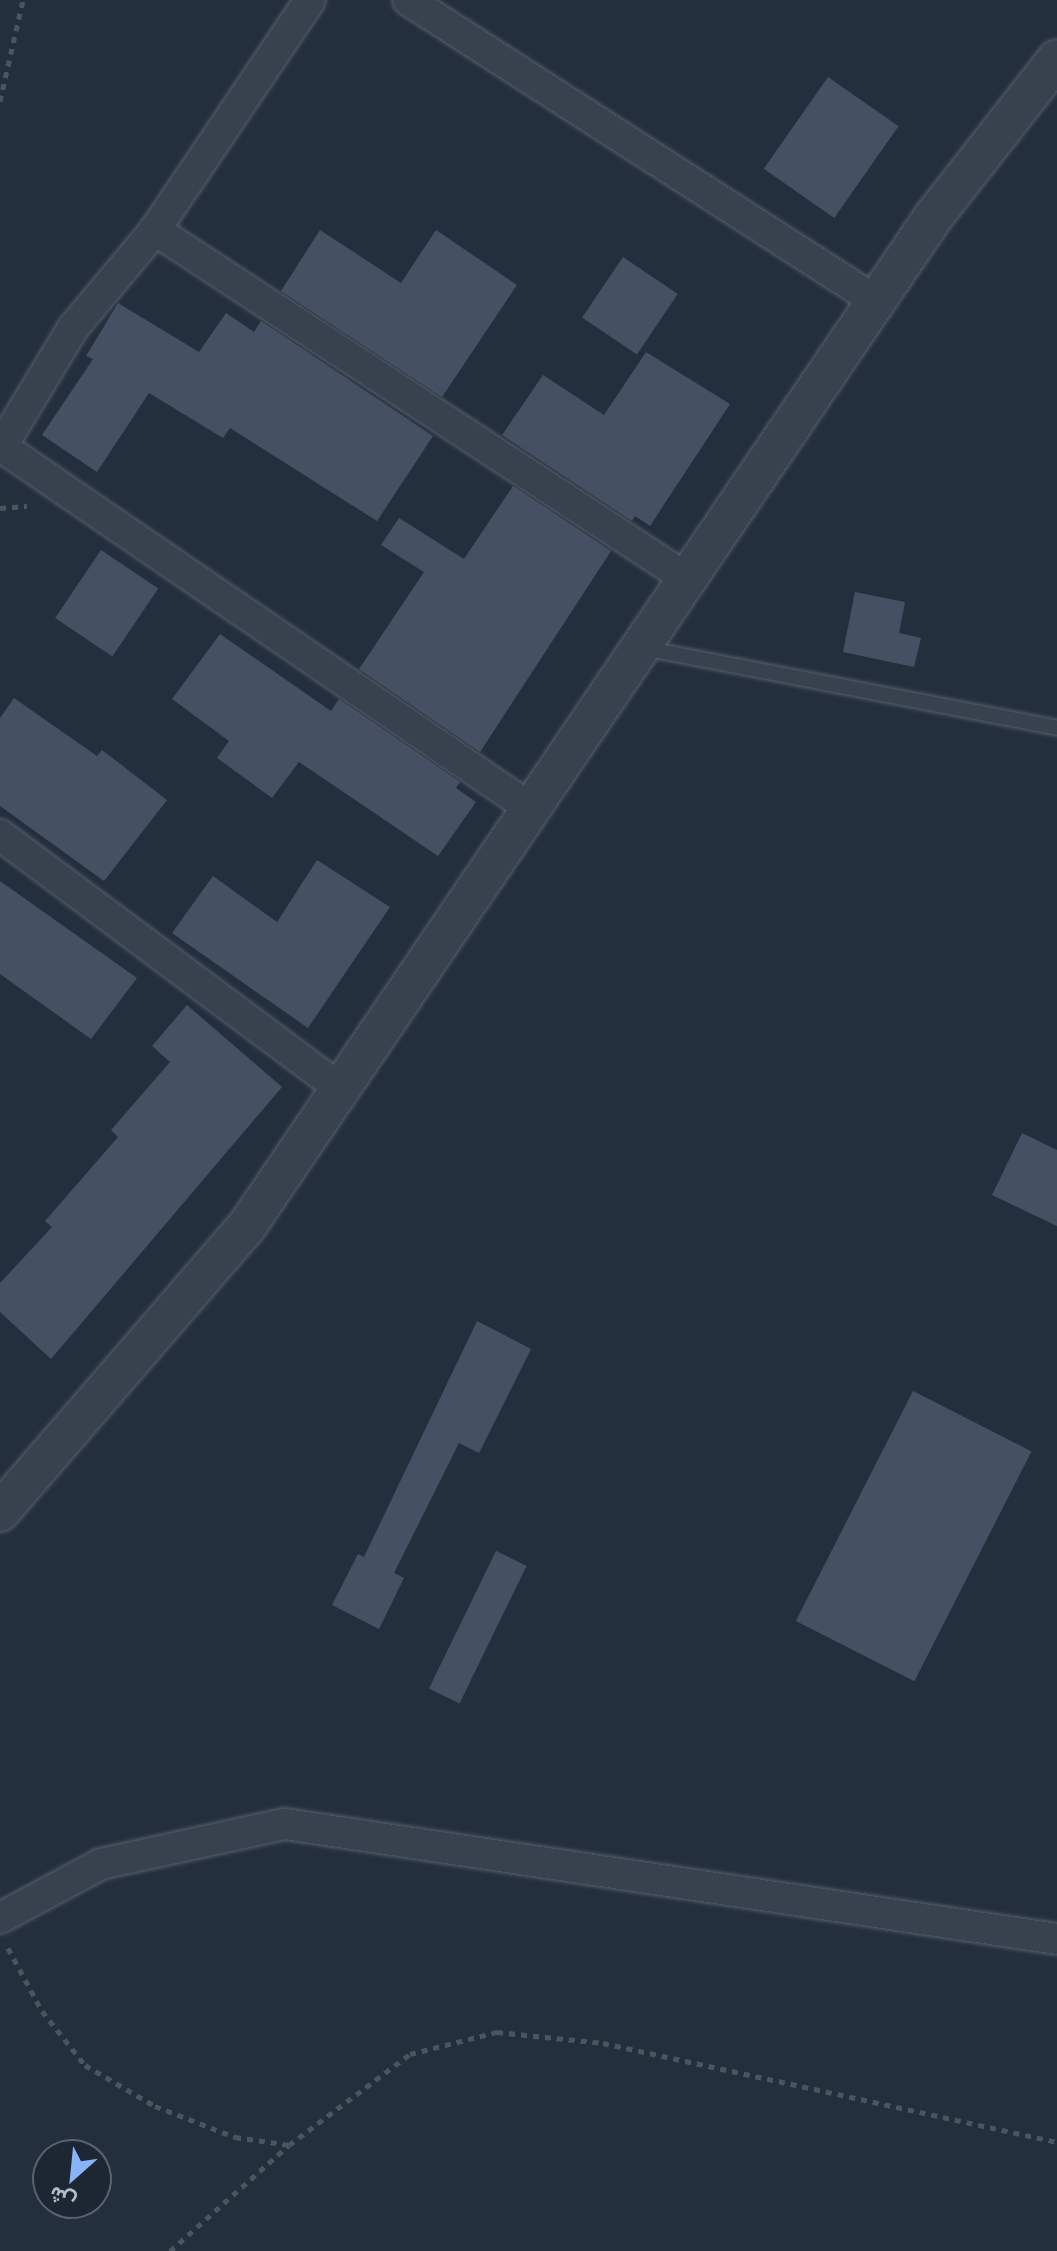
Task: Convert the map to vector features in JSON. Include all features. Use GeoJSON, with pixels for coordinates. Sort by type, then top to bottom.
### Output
{"type":"FeatureCollection","features":[{"type":"Feature","properties":{"kind":"street"},"geometry":{"type":"LineString","coordinates":[[310,0],[155,230],[73,328],[1,448],[533,810]]}},
{"type":"Feature","properties":{"kind":"street"},"geometry":{"type":"LineString","coordinates":[[408,0],[876,301]]}},
{"type":"Feature","properties":{"kind":"street"},"geometry":{"type":"LineString","coordinates":[[0,1512],[247,1226],[533,810],[876,301],[1057,59]]}},
{"type":"Feature","properties":{"kind":"street"},"geometry":{"type":"LineString","coordinates":[[155,230],[689,580]]}},
{"type":"Feature","properties":{"kind":"street"},"geometry":{"type":"LineString","coordinates":[[0,835],[341,1089]]}},
{"type":"Feature","properties":{"kind":"street"},"geometry":{"type":"LineString","coordinates":[[0,1918],[101,1864],[285,1824],[1057,1939]]}},
{"type":"Feature","properties":{"kind":"lane"},"geometry":{"type":"LineString","coordinates":[[643,648],[1057,728]]}},
{"type":"Feature","properties":{"kind":"path"},"geometry":{"type":"LineString","coordinates":[[0,101],[23,0]]}},
{"type":"Feature","properties":{"kind":"path"},"geometry":{"type":"LineString","coordinates":[[0,1933],[42,2011],[85,2065],[155,2106],[235,2137],[289,2145]]}},
{"type":"Feature","properties":{"kind":"path"},"geometry":{"type":"LineString","coordinates":[[170,2251],[289,2145],[410,2054],[497,2032],[603,2043],[1057,2142]]}},
{"type":"Feature","properties":{"kind":"building"},"geometry":{"type":"Polygon","coordinates":[[[828,77],[898,126],[834,218],[764,169],[828,77]]]}},
{"type":"Feature","properties":{"kind":"building"},"geometry":{"type":"Polygon","coordinates":[[[320,230],[401,283],[436,230],[517,285],[442,397],[281,291],[320,230]]]}},
{"type":"Feature","properties":{"kind":"building"},"geometry":{"type":"Polygon","coordinates":[[[623,257],[678,294],[637,354],[582,318],[623,257]]]}},
{"type":"Feature","properties":{"kind":"building"},"geometry":{"type":"Polygon","coordinates":[[[118,303],[199,352],[226,313],[254,332],[261,321],[433,436],[377,521],[230,428],[223,438],[149,393],[97,472],[42,435],[93,359],[86,356],[118,303]]]}},
{"type":"Feature","properties":{"kind":"building"},"geometry":{"type":"Polygon","coordinates":[[[646,352],[730,404],[650,526],[635,516],[632,521],[502,435],[543,375],[604,415],[646,352]]]}},
{"type":"Feature","properties":{"kind":"building"},"geometry":{"type":"Polygon","coordinates":[[[513,486],[611,551],[480,752],[359,669],[424,572],[381,545],[399,518],[464,559],[513,486]]]}},
{"type":"Feature","properties":{"kind":"building"},"geometry":{"type":"Polygon","coordinates":[[[101,550],[158,589],[112,657],[55,618],[101,550]]]}},
{"type":"Feature","properties":{"kind":"building"},"geometry":{"type":"Polygon","coordinates":[[[855,592],[905,602],[899,633],[921,638],[914,667],[843,652],[855,592]]]}},
{"type":"Feature","properties":{"kind":"building"},"geometry":{"type":"Polygon","coordinates":[[[220,634],[331,711],[339,699],[460,782],[456,788],[476,802],[438,856],[299,762],[272,798],[217,758],[229,741],[172,699],[220,634]]]}},
{"type":"Feature","properties":{"kind":"building"},"geometry":{"type":"Polygon","coordinates":[[[14,698],[97,756],[102,750],[167,800],[104,881],[0,806],[0,718],[14,698]]]}},
{"type":"Feature","properties":{"kind":"building"},"geometry":{"type":"Polygon","coordinates":[[[317,860],[390,907],[308,1028],[172,933],[213,876],[277,922],[317,860]]]}},
{"type":"Feature","properties":{"kind":"building"},"geometry":{"type":"Polygon","coordinates":[[[0,881],[137,978],[91,1039],[0,974],[0,881]]]}},
{"type":"Feature","properties":{"kind":"building"},"geometry":{"type":"Polygon","coordinates":[[[187,1005],[282,1087],[51,1359],[0,1312],[0,1283],[52,1227],[45,1221],[118,1137],[111,1130],[170,1062],[152,1046],[187,1005]]]}},
{"type":"Feature","properties":{"kind":"building"},"geometry":{"type":"Polygon","coordinates":[[[1022,1133],[1057,1150],[1057,1226],[992,1195],[1022,1133]]]}},
{"type":"Feature","properties":{"kind":"building"},"geometry":{"type":"Polygon","coordinates":[[[477,1321],[531,1349],[479,1453],[459,1443],[394,1573],[404,1578],[379,1629],[332,1605],[358,1554],[364,1557],[477,1321]]]}},
{"type":"Feature","properties":{"kind":"building"},"geometry":{"type":"Polygon","coordinates":[[[913,1391],[1032,1451],[914,1681],[796,1621],[913,1391]]]}},
{"type":"Feature","properties":{"kind":"building"},"geometry":{"type":"Polygon","coordinates":[[[496,1551],[527,1566],[459,1703],[429,1689],[496,1551]]]}}]}
